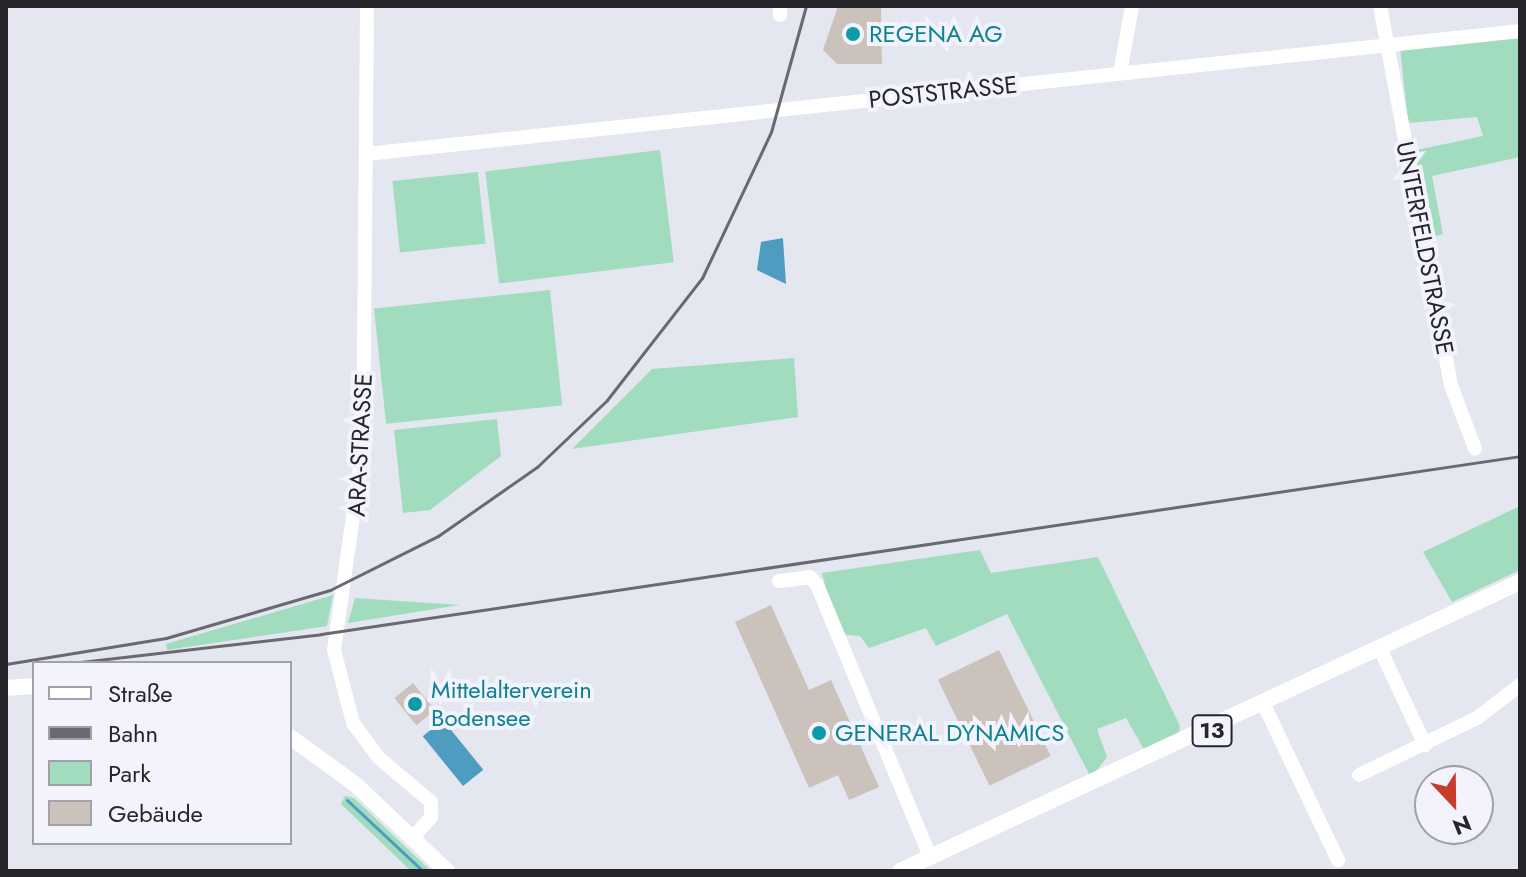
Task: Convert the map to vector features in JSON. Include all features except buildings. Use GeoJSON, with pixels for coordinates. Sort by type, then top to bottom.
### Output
{"type":"FeatureCollection","features":[{"type":"Feature","properties":{"kind":"main road","name":"13"},"geometry":{"type":"LineString","coordinates":[[900,871],[1265,707],[1520,582]]}},
{"type":"Feature","properties":{"kind":"main road"},"geometry":{"type":"LineString","coordinates":[[6,688],[32,686]]}},
{"type":"Feature","properties":{"kind":"main road"},"geometry":{"type":"LineString","coordinates":[[292,739],[413,838],[447,871]]}},
{"type":"Feature","properties":{"kind":"street","name":"ARA-STRASSE"},"geometry":{"type":"LineString","coordinates":[[367,6],[359,508],[334,650],[353,723],[379,758],[431,802],[431,817],[413,838]]}},
{"type":"Feature","properties":{"kind":"street"},"geometry":{"type":"LineString","coordinates":[[1120,73],[1132,6]]}},
{"type":"Feature","properties":{"kind":"street","name":"UNTERFELDSTRASSE"},"geometry":{"type":"LineString","coordinates":[[1380,6],[1451,385],[1475,449]]}},
{"type":"Feature","properties":{"kind":"street","name":"POSTSTRASSE"},"geometry":{"type":"LineString","coordinates":[[366,154],[1520,31]]}},
{"type":"Feature","properties":{"kind":"street"},"geometry":{"type":"LineString","coordinates":[[779,581],[810,577],[817,585],[930,856]]}},
{"type":"Feature","properties":{"kind":"street"},"geometry":{"type":"LineString","coordinates":[[1381,651],[1425,745]]}},
{"type":"Feature","properties":{"kind":"street"},"geometry":{"type":"LineString","coordinates":[[1359,775],[1425,745],[1520,685]]}},
{"type":"Feature","properties":{"kind":"street"},"geometry":{"type":"LineString","coordinates":[[1265,707],[1338,860]]}},
{"type":"Feature","properties":{"kind":"green space"},"geometry":{"type":"Polygon","coordinates":[[[1520,38],[1520,157],[1432,176],[1443,234],[1432,237],[1412,151],[1483,136],[1477,117],[1408,123],[1400,48],[1520,38]]]}},
{"type":"Feature","properties":{"kind":"green space"},"geometry":{"type":"Polygon","coordinates":[[[660,150],[674,262],[499,284],[485,171],[660,150]]]}},
{"type":"Feature","properties":{"kind":"green space"},"geometry":{"type":"Polygon","coordinates":[[[478,172],[486,244],[400,253],[392,181],[478,172]]]}},
{"type":"Feature","properties":{"kind":"green space"},"geometry":{"type":"Polygon","coordinates":[[[550,290],[562,405],[386,424],[374,309],[550,290]]]}},
{"type":"Feature","properties":{"kind":"green space"},"geometry":{"type":"Polygon","coordinates":[[[794,358],[798,417],[572,449],[652,369],[794,358]]]}},
{"type":"Feature","properties":{"kind":"green space"},"geometry":{"type":"Polygon","coordinates":[[[497,419],[501,456],[430,510],[403,513],[394,430],[497,419]]]}},
{"type":"Feature","properties":{"kind":"green space"},"geometry":{"type":"Polygon","coordinates":[[[1520,506],[1520,570],[1452,602],[1423,552],[1520,506]]]}},
{"type":"Feature","properties":{"kind":"green space"},"geometry":{"type":"Polygon","coordinates":[[[980,550],[991,573],[1098,557],[1180,726],[1178,738],[1146,753],[1126,718],[1097,729],[1107,757],[1091,778],[1007,614],[936,646],[926,628],[869,648],[860,636],[837,634],[822,573],[980,550]]]}},
{"type":"Feature","properties":{"kind":"green space"},"geometry":{"type":"Polygon","coordinates":[[[333,595],[327,626],[167,650],[166,644],[333,595]]]}},
{"type":"Feature","properties":{"kind":"green space"},"geometry":{"type":"Polygon","coordinates":[[[355,598],[460,605],[348,623],[355,598]]]}},
{"type":"Feature","properties":{"kind":"green space"},"geometry":{"type":"Polygon","coordinates":[[[345,796],[354,798],[431,871],[411,871],[341,804],[345,796]]]}},
{"type":"Feature","properties":{"kind":"water"},"geometry":{"type":"Polygon","coordinates":[[[783,238],[786,284],[757,270],[761,242],[783,238]]]}},
{"type":"Feature","properties":{"kind":"water"},"geometry":{"type":"Polygon","coordinates":[[[443,720],[483,770],[463,786],[423,736],[443,720]]]}},
{"type":"Feature","properties":{"kind":"waterway"},"geometry":{"type":"LineString","coordinates":[[347,800],[423,871]]}},
{"type":"Feature","properties":{"kind":"railway"},"geometry":{"type":"LineString","coordinates":[[6,664],[166,638],[330,590],[438,536],[537,467],[607,400],[702,278],[771,132],[806,6]]}},
{"type":"Feature","properties":{"kind":"railway"},"geometry":{"type":"LineString","coordinates":[[89,661],[321,634],[1520,456]]}},
{"type":"Feature","properties":{"kind":"place","name":"REGENA AG"},"geometry":{"type":"Point","coordinates":[853,34]}},
{"type":"Feature","properties":{"kind":"place","name":"Mittelalterverein Bodensee"},"geometry":{"type":"Point","coordinates":[415,704]}},
{"type":"Feature","properties":{"kind":"place","name":"GENERAL DYNAMICS"},"geometry":{"type":"Point","coordinates":[819,733]}}]}
